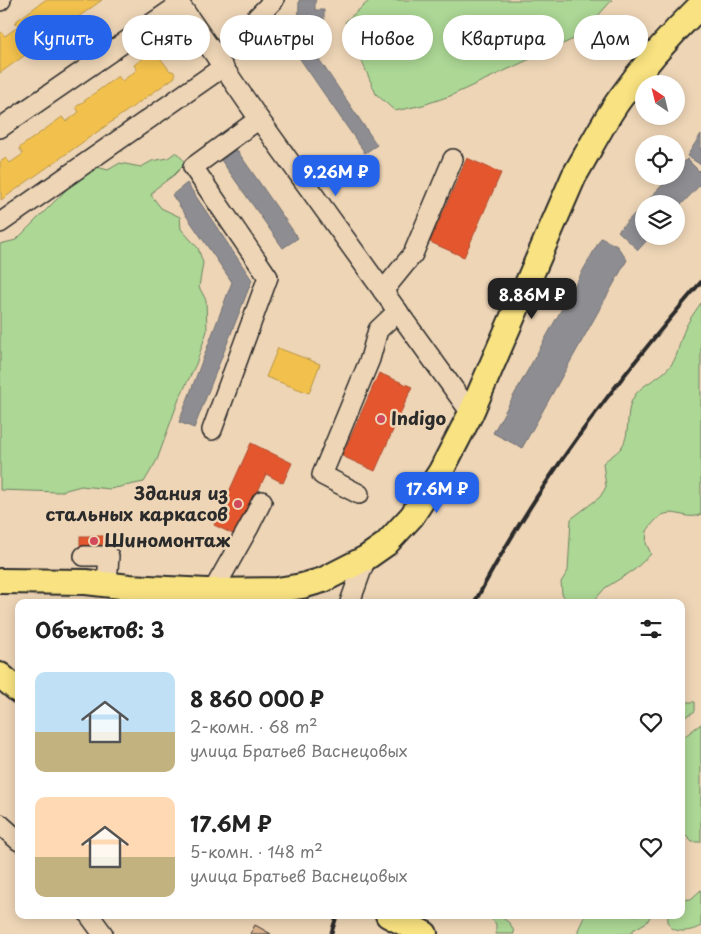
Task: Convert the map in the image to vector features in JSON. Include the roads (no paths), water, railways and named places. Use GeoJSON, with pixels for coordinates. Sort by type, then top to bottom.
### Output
{"type":"FeatureCollection","features":[{"type":"Feature","properties":{"kind":"main road"},"geometry":{"type":"LineString","coordinates":[[0,580],[86,582],[213,591],[277,590],[302,586],[343,571],[386,544],[412,516],[441,471],[471,413],[574,176],[590,147],[624,93],[681,24],[701,5]]}},
{"type":"Feature","properties":{"kind":"main road"},"geometry":{"type":"LineString","coordinates":[[0,675],[15,688]]}},
{"type":"Feature","properties":{"kind":"main road"},"geometry":{"type":"LineString","coordinates":[[396,919],[425,934]]}},
{"type":"Feature","properties":{"kind":"street"},"geometry":{"type":"LineString","coordinates":[[0,223],[220,62],[274,0]]}},
{"type":"Feature","properties":{"kind":"street"},"geometry":{"type":"LineString","coordinates":[[0,128],[178,2],[259,119],[471,413]]}},
{"type":"Feature","properties":{"kind":"street"},"geometry":{"type":"LineString","coordinates":[[212,430],[268,277],[193,167],[259,119]]}},
{"type":"Feature","properties":{"kind":"street"},"geometry":{"type":"LineString","coordinates":[[383,291],[413,254],[453,159]]}},
{"type":"Feature","properties":{"kind":"street"},"geometry":{"type":"LineString","coordinates":[[359,494],[322,475],[370,358],[378,330],[398,311]]}},
{"type":"Feature","properties":{"kind":"street"},"geometry":{"type":"LineString","coordinates":[[213,591],[262,502]]}},
{"type":"Feature","properties":{"kind":"street"},"geometry":{"type":"LineString","coordinates":[[84,556],[109,556],[118,585],[151,599]]}},
{"type":"Feature","properties":{"kind":"street"},"geometry":{"type":"LineString","coordinates":[[351,599],[366,558]]}},
{"type":"Feature","properties":{"kind":"street"},"geometry":{"type":"LineString","coordinates":[[0,824],[15,837]]}},
{"type":"Feature","properties":{"kind":"street"},"geometry":{"type":"LineString","coordinates":[[92,919],[103,934]]}},
{"type":"Feature","properties":{"kind":"railway"},"geometry":{"type":"LineString","coordinates":[[477,599],[498,559],[550,476],[608,396],[701,282]]}},
{"type":"Feature","properties":{"kind":"railway"},"geometry":{"type":"LineString","coordinates":[[331,934],[336,919]]}},
{"type":"Feature","properties":{"kind":"place","name":"Indigo"},"geometry":{"type":"Point","coordinates":[381,419]}},
{"type":"Feature","properties":{"kind":"place","name":"Здания из стальных каркасов"},"geometry":{"type":"Point","coordinates":[238,504]}},
{"type":"Feature","properties":{"kind":"place","name":"Шиномонтаж"},"geometry":{"type":"Point","coordinates":[94,541]}}]}
